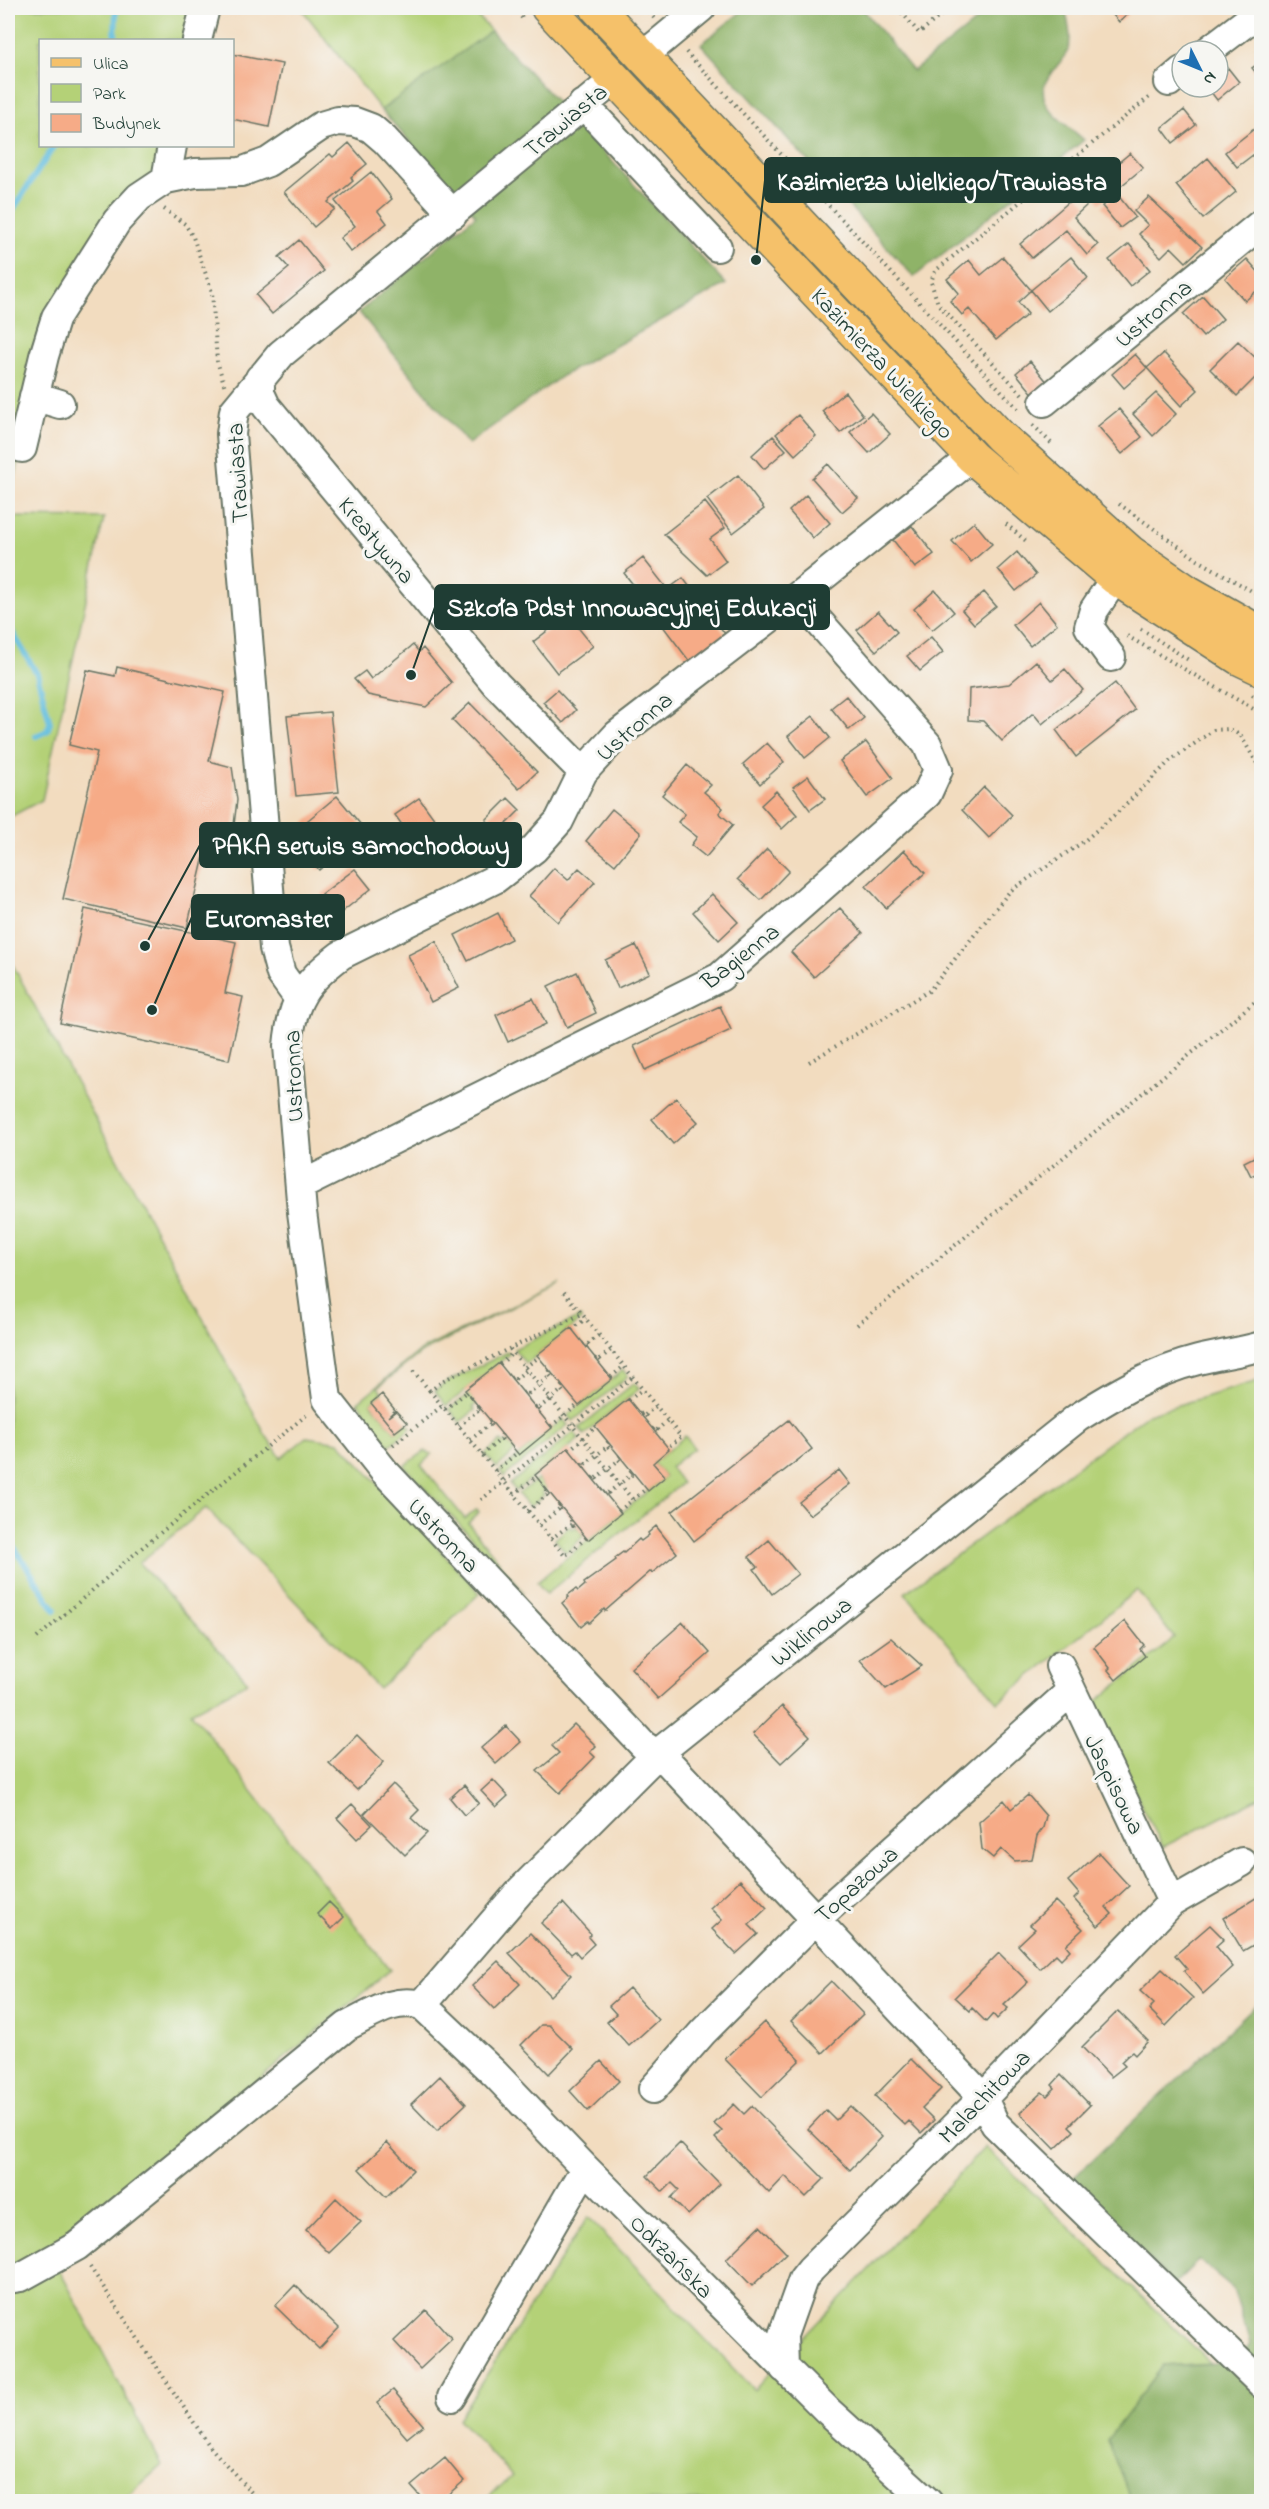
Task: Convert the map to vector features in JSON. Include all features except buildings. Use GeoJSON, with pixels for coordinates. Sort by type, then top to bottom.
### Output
{"type":"FeatureCollection","features":[{"type":"Feature","properties":{"kind":"main road","name":"Kazimierza Wielkiego"},"geometry":{"type":"LineString","coordinates":[[548,8],[972,457],[1115,578],[1239,658],[1262,669]]}},
{"type":"Feature","properties":{"kind":"main road","name":"Kazimierza Wielkiego"},"geometry":{"type":"LineString","coordinates":[[597,8],[1001,437],[1130,552],[1188,592],[1262,634]]}},
{"type":"Feature","properties":{"kind":"street"},"geometry":{"type":"LineString","coordinates":[[197,39],[205,8]]}},
{"type":"Feature","properties":{"kind":"street"},"geometry":{"type":"LineString","coordinates":[[644,56],[701,8]]}},
{"type":"Feature","properties":{"kind":"street"},"geometry":{"type":"LineString","coordinates":[[1224,39],[1262,10]]}},
{"type":"Feature","properties":{"kind":"street","name":"Trawiasta"},"geometry":{"type":"LineString","coordinates":[[299,999],[281,974],[274,948],[231,434],[234,411],[281,354],[615,79]]}},
{"type":"Feature","properties":{"kind":"street"},"geometry":{"type":"LineString","coordinates":[[583,104],[717,247]]}},
{"type":"Feature","properties":{"kind":"street"},"geometry":{"type":"LineString","coordinates":[[22,448],[56,317],[117,221],[139,197],[166,178],[195,173],[241,172],[268,162],[321,126],[338,121],[355,122],[371,128],[385,140],[453,214]]}},
{"type":"Feature","properties":{"kind":"street"},"geometry":{"type":"LineString","coordinates":[[166,178],[172,147]]}},
{"type":"Feature","properties":{"kind":"street","name":"Ustronna"},"geometry":{"type":"LineString","coordinates":[[1044,402],[1262,223]]}},
{"type":"Feature","properties":{"kind":"street","name":"Kreatywna"},"geometry":{"type":"LineString","coordinates":[[260,378],[260,393],[266,406],[496,684],[583,772]]}},
{"type":"Feature","properties":{"kind":"street"},"geometry":{"type":"LineString","coordinates":[[34,396],[60,404]]}},
{"type":"Feature","properties":{"kind":"street","name":"Ustronna"},"geometry":{"type":"LineString","coordinates":[[972,457],[797,597],[617,735],[583,772],[559,821],[534,849],[495,879],[341,955],[323,969],[299,999],[290,1019],[288,1046],[300,1186],[327,1398],[384,1471],[643,1745],[668,1762],[982,2098],[995,2124],[1262,2384]]}},
{"type":"Feature","properties":{"kind":"street"},"geometry":{"type":"LineString","coordinates":[[1111,657],[1089,627],[1093,614],[1115,578]]}},
{"type":"Feature","properties":{"kind":"street","name":"Bagienna"},"geometry":{"type":"LineString","coordinates":[[300,1186],[720,977],[927,794],[938,770],[927,744],[797,597]]}},
{"type":"Feature","properties":{"kind":"street","name":"Wiklinowa"},"geometry":{"type":"LineString","coordinates":[[422,2005],[520,1891],[657,1754],[1077,1418],[1118,1392],[1160,1373],[1197,1360],[1262,1346]]}},
{"type":"Feature","properties":{"kind":"street","name":"Jaspisowa"},"geometry":{"type":"LineString","coordinates":[[1065,1679],[1172,1902]]}},
{"type":"Feature","properties":{"kind":"street","name":"Topazowa"},"geometry":{"type":"LineString","coordinates":[[653,2089],[704,2032],[814,1920],[1065,1679]]}},
{"type":"Feature","properties":{"kind":"street","name":"Malachitowa"},"geometry":{"type":"LineString","coordinates":[[784,2368],[783,2335],[803,2279],[1172,1902],[1242,1862]]}},
{"type":"Feature","properties":{"kind":"street"},"geometry":{"type":"LineString","coordinates":[[8,2279],[21,2277],[77,2246],[347,2026],[391,2004],[406,2001],[422,2005]]}},
{"type":"Feature","properties":{"kind":"street","name":"Odrzańska"},"geometry":{"type":"LineString","coordinates":[[422,2005],[495,2074],[784,2368],[928,2502]]}},
{"type":"Feature","properties":{"kind":"street"},"geometry":{"type":"LineString","coordinates":[[453,2397],[585,2168]]}},
{"type":"Feature","properties":{"kind":"path"},"geometry":{"type":"LineString","coordinates":[[898,8],[919,33],[950,8]]}},
{"type":"Feature","properties":{"kind":"path"},"geometry":{"type":"LineString","coordinates":[[681,46],[1054,446]]}},
{"type":"Feature","properties":{"kind":"path"},"geometry":{"type":"LineString","coordinates":[[1044,402],[1027,399],[938,304],[931,282],[935,271],[1170,80]]}},
{"type":"Feature","properties":{"kind":"path"},"geometry":{"type":"LineString","coordinates":[[166,178],[162,206],[165,212],[185,224],[193,237],[212,292],[217,362],[234,411]]}},
{"type":"Feature","properties":{"kind":"path"},"geometry":{"type":"LineString","coordinates":[[1113,499],[1198,560],[1262,597]]}},
{"type":"Feature","properties":{"kind":"path"},"geometry":{"type":"LineString","coordinates":[[1093,614],[1207,685],[1262,714]]}},
{"type":"Feature","properties":{"kind":"path"},"geometry":{"type":"LineString","coordinates":[[809,1062],[929,991],[1010,891],[1083,842],[1118,812],[1170,761],[1214,730],[1230,729],[1241,736],[1262,772]]}},
{"type":"Feature","properties":{"kind":"path"},"geometry":{"type":"LineString","coordinates":[[857,1325],[1262,996]]}},
{"type":"Feature","properties":{"kind":"path"},"geometry":{"type":"LineString","coordinates":[[564,1292],[681,1437],[668,1447]]}},
{"type":"Feature","properties":{"kind":"path"},"geometry":{"type":"LineString","coordinates":[[430,1391],[444,1380],[512,1351],[582,1314]]}},
{"type":"Feature","properties":{"kind":"path"},"geometry":{"type":"LineString","coordinates":[[572,1330],[586,1318]]}},
{"type":"Feature","properties":{"kind":"path"},"geometry":{"type":"LineString","coordinates":[[586,1346],[599,1335]]}},
{"type":"Feature","properties":{"kind":"path"},"geometry":{"type":"LineString","coordinates":[[598,1360],[611,1350]]}},
{"type":"Feature","properties":{"kind":"path"},"geometry":{"type":"LineString","coordinates":[[500,1364],[512,1351]]}},
{"type":"Feature","properties":{"kind":"path"},"geometry":{"type":"LineString","coordinates":[[512,1351],[633,1500]]}},
{"type":"Feature","properties":{"kind":"path"},"geometry":{"type":"LineString","coordinates":[[514,1380],[539,1357]]}},
{"type":"Feature","properties":{"kind":"path"},"geometry":{"type":"LineString","coordinates":[[611,1377],[624,1366]]}},
{"type":"Feature","properties":{"kind":"path"},"geometry":{"type":"LineString","coordinates":[[413,1371],[564,1556],[586,1538]]}},
{"type":"Feature","properties":{"kind":"path"},"geometry":{"type":"LineString","coordinates":[[526,1395],[551,1374]]}},
{"type":"Feature","properties":{"kind":"path"},"geometry":{"type":"LineString","coordinates":[[481,1500],[633,1377]]}},
{"type":"Feature","properties":{"kind":"path"},"geometry":{"type":"LineString","coordinates":[[538,1409],[563,1389]]}},
{"type":"Feature","properties":{"kind":"path"},"geometry":{"type":"LineString","coordinates":[[629,1400],[643,1389]]}},
{"type":"Feature","properties":{"kind":"path"},"geometry":{"type":"LineString","coordinates":[[400,1440],[467,1392]]}},
{"type":"Feature","properties":{"kind":"path"},"geometry":{"type":"LineString","coordinates":[[37,1638],[139,1550],[327,1398]]}},
{"type":"Feature","properties":{"kind":"path"},"geometry":{"type":"LineString","coordinates":[[550,1426],[578,1405]]}},
{"type":"Feature","properties":{"kind":"path"},"geometry":{"type":"LineString","coordinates":[[643,1416],[656,1406]]}},
{"type":"Feature","properties":{"kind":"path"},"geometry":{"type":"LineString","coordinates":[[459,1426],[480,1409]]}},
{"type":"Feature","properties":{"kind":"path"},"geometry":{"type":"LineString","coordinates":[[655,1431],[668,1420]]}},
{"type":"Feature","properties":{"kind":"path"},"geometry":{"type":"LineString","coordinates":[[470,1440],[491,1423]]}},
{"type":"Feature","properties":{"kind":"path"},"geometry":{"type":"LineString","coordinates":[[569,1449],[596,1427]]}},
{"type":"Feature","properties":{"kind":"path"},"geometry":{"type":"LineString","coordinates":[[482,1455],[503,1437]]}},
{"type":"Feature","properties":{"kind":"path"},"geometry":{"type":"LineString","coordinates":[[583,1465],[609,1445]]}},
{"type":"Feature","properties":{"kind":"path"},"geometry":{"type":"LineString","coordinates":[[495,1471],[517,1453]]}},
{"type":"Feature","properties":{"kind":"path"},"geometry":{"type":"LineString","coordinates":[[595,1480],[621,1459]]}},
{"type":"Feature","properties":{"kind":"path"},"geometry":{"type":"LineString","coordinates":[[607,1494],[632,1474]]}},
{"type":"Feature","properties":{"kind":"path"},"geometry":{"type":"LineString","coordinates":[[514,1494],[536,1477]]}},
{"type":"Feature","properties":{"kind":"path"},"geometry":{"type":"LineString","coordinates":[[619,1511],[646,1489]]}},
{"type":"Feature","properties":{"kind":"path"},"geometry":{"type":"LineString","coordinates":[[528,1511],[548,1493]]}},
{"type":"Feature","properties":{"kind":"path"},"geometry":{"type":"LineString","coordinates":[[539,1525],[560,1508]]}},
{"type":"Feature","properties":{"kind":"path"},"geometry":{"type":"LineString","coordinates":[[551,1539],[572,1523]]}},
{"type":"Feature","properties":{"kind":"path"},"geometry":{"type":"LineString","coordinates":[[77,2246],[211,2448],[260,2502]]}},
{"type":"Feature","properties":{"kind":"green space"},"geometry":{"type":"Polygon","coordinates":[[[8,8],[205,8],[197,39],[39,39],[39,147],[171,147],[56,317],[8,505],[8,8]]]}},
{"type":"Feature","properties":{"kind":"green space"},"geometry":{"type":"Polygon","coordinates":[[[301,8],[470,8],[491,31],[381,110],[301,8]]]}},
{"type":"Feature","properties":{"kind":"green space"},"geometry":{"type":"Polygon","coordinates":[[[746,8],[862,8],[913,71],[993,8],[1065,8],[1070,40],[1068,50],[1046,81],[1043,95],[1053,113],[1084,140],[914,277],[701,44],[746,8]]]}},
{"type":"Feature","properties":{"kind":"green space"},"geometry":{"type":"Polygon","coordinates":[[[491,31],[726,284],[562,376],[468,444],[359,312],[476,215],[381,110],[491,31]]]}},
{"type":"Feature","properties":{"kind":"green space"},"geometry":{"type":"Polygon","coordinates":[[[8,517],[104,518],[42,800],[8,818],[8,517]]]}},
{"type":"Feature","properties":{"kind":"green space"},"geometry":{"type":"Polygon","coordinates":[[[8,956],[265,1434],[281,1458],[307,1437],[339,1442],[480,1593],[379,1689],[206,1508],[139,1563],[248,1682],[191,1712],[390,1970],[51,2254],[162,2465],[122,2501],[8,2501],[8,956]]]}},
{"type":"Feature","properties":{"kind":"green space"},"geometry":{"type":"Polygon","coordinates":[[[560,1283],[422,1352],[378,1387],[382,1393],[371,1403],[395,1432],[407,1423],[411,1428],[389,1446],[358,1402],[421,1350],[560,1283]]]}},
{"type":"Feature","properties":{"kind":"green space"},"geometry":{"type":"Polygon","coordinates":[[[580,1317],[582,1319],[526,1364],[514,1349],[580,1317]]]}},
{"type":"Feature","properties":{"kind":"green space"},"geometry":{"type":"Polygon","coordinates":[[[508,1352],[510,1354],[446,1406],[435,1391],[447,1382],[508,1352]]]}},
{"type":"Feature","properties":{"kind":"green space"},"geometry":{"type":"Polygon","coordinates":[[[623,1370],[628,1376],[573,1421],[568,1415],[623,1370]]]}},
{"type":"Feature","properties":{"kind":"green space"},"geometry":{"type":"Polygon","coordinates":[[[1261,1380],[1261,1797],[1163,1847],[1091,1706],[1174,1638],[1137,1590],[998,1702],[905,1593],[1148,1414],[1261,1380]]]}},
{"type":"Feature","properties":{"kind":"green space"},"geometry":{"type":"Polygon","coordinates":[[[634,1383],[639,1389],[584,1435],[579,1428],[634,1383]]]}},
{"type":"Feature","properties":{"kind":"green space"},"geometry":{"type":"Polygon","coordinates":[[[469,1394],[477,1404],[473,1407],[475,1410],[460,1422],[449,1409],[469,1394]]]}},
{"type":"Feature","properties":{"kind":"green space"},"geometry":{"type":"Polygon","coordinates":[[[563,1419],[568,1425],[504,1477],[500,1471],[563,1419]]]}},
{"type":"Feature","properties":{"kind":"green space"},"geometry":{"type":"Polygon","coordinates":[[[574,1432],[579,1439],[516,1491],[510,1484],[574,1432]]]}},
{"type":"Feature","properties":{"kind":"green space"},"geometry":{"type":"Polygon","coordinates":[[[685,1436],[694,1448],[670,1467],[682,1483],[546,1594],[537,1582],[665,1477],[653,1463],[685,1436]]]}},
{"type":"Feature","properties":{"kind":"green space"},"geometry":{"type":"Polygon","coordinates":[[[501,1441],[503,1444],[507,1441],[515,1451],[497,1468],[485,1454],[501,1441]]]}},
{"type":"Feature","properties":{"kind":"green space"},"geometry":{"type":"Polygon","coordinates":[[[425,1451],[432,1454],[421,1465],[465,1519],[477,1509],[479,1512],[468,1523],[524,1593],[404,1466],[425,1451]]]}},
{"type":"Feature","properties":{"kind":"green space"},"geometry":{"type":"Polygon","coordinates":[[[538,1479],[546,1489],[542,1492],[544,1495],[529,1507],[518,1494],[538,1479]]]}},
{"type":"Feature","properties":{"kind":"green space"},"geometry":{"type":"Polygon","coordinates":[[[570,1526],[573,1529],[576,1526],[584,1536],[566,1553],[555,1539],[570,1526]]]}},
{"type":"Feature","properties":{"kind":"green space"},"geometry":{"type":"Polygon","coordinates":[[[1261,2000],[1261,2501],[1132,2501],[1107,2440],[1163,2366],[1239,2362],[1250,2344],[1233,2288],[1199,2260],[1174,2284],[1070,2181],[1261,2000]]]}},
{"type":"Feature","properties":{"kind":"green space"},"geometry":{"type":"Polygon","coordinates":[[[985,2147],[1211,2363],[1163,2366],[1107,2440],[1132,2501],[484,2501],[512,2476],[458,2419],[588,2217],[754,2390],[985,2147]]]}},
{"type":"Feature","properties":{"kind":"waterway"},"geometry":{"type":"LineString","coordinates":[[115,39],[116,8]]}},
{"type":"Feature","properties":{"kind":"waterway"},"geometry":{"type":"LineString","coordinates":[[8,217],[53,147]]}},
{"type":"Feature","properties":{"kind":"waterway"},"geometry":{"type":"LineString","coordinates":[[8,625],[37,674],[50,723],[47,731],[36,736]]}},
{"type":"Feature","properties":{"kind":"waterway"},"geometry":{"type":"LineString","coordinates":[[8,1538],[55,1610]]}},
{"type":"Feature","properties":{"kind":"place","name":"Kazimierza Wielkiego/Trawiasta"},"geometry":{"type":"Point","coordinates":[756,260]}},
{"type":"Feature","properties":{"kind":"place","name":"Szkoła Pdst Innowacyjnej Edukacji"},"geometry":{"type":"Point","coordinates":[411,675]}},
{"type":"Feature","properties":{"kind":"place","name":"PAKA serwis samochodowy"},"geometry":{"type":"Point","coordinates":[145,946]}},
{"type":"Feature","properties":{"kind":"place","name":"Euromaster"},"geometry":{"type":"Point","coordinates":[152,1010]}}]}
